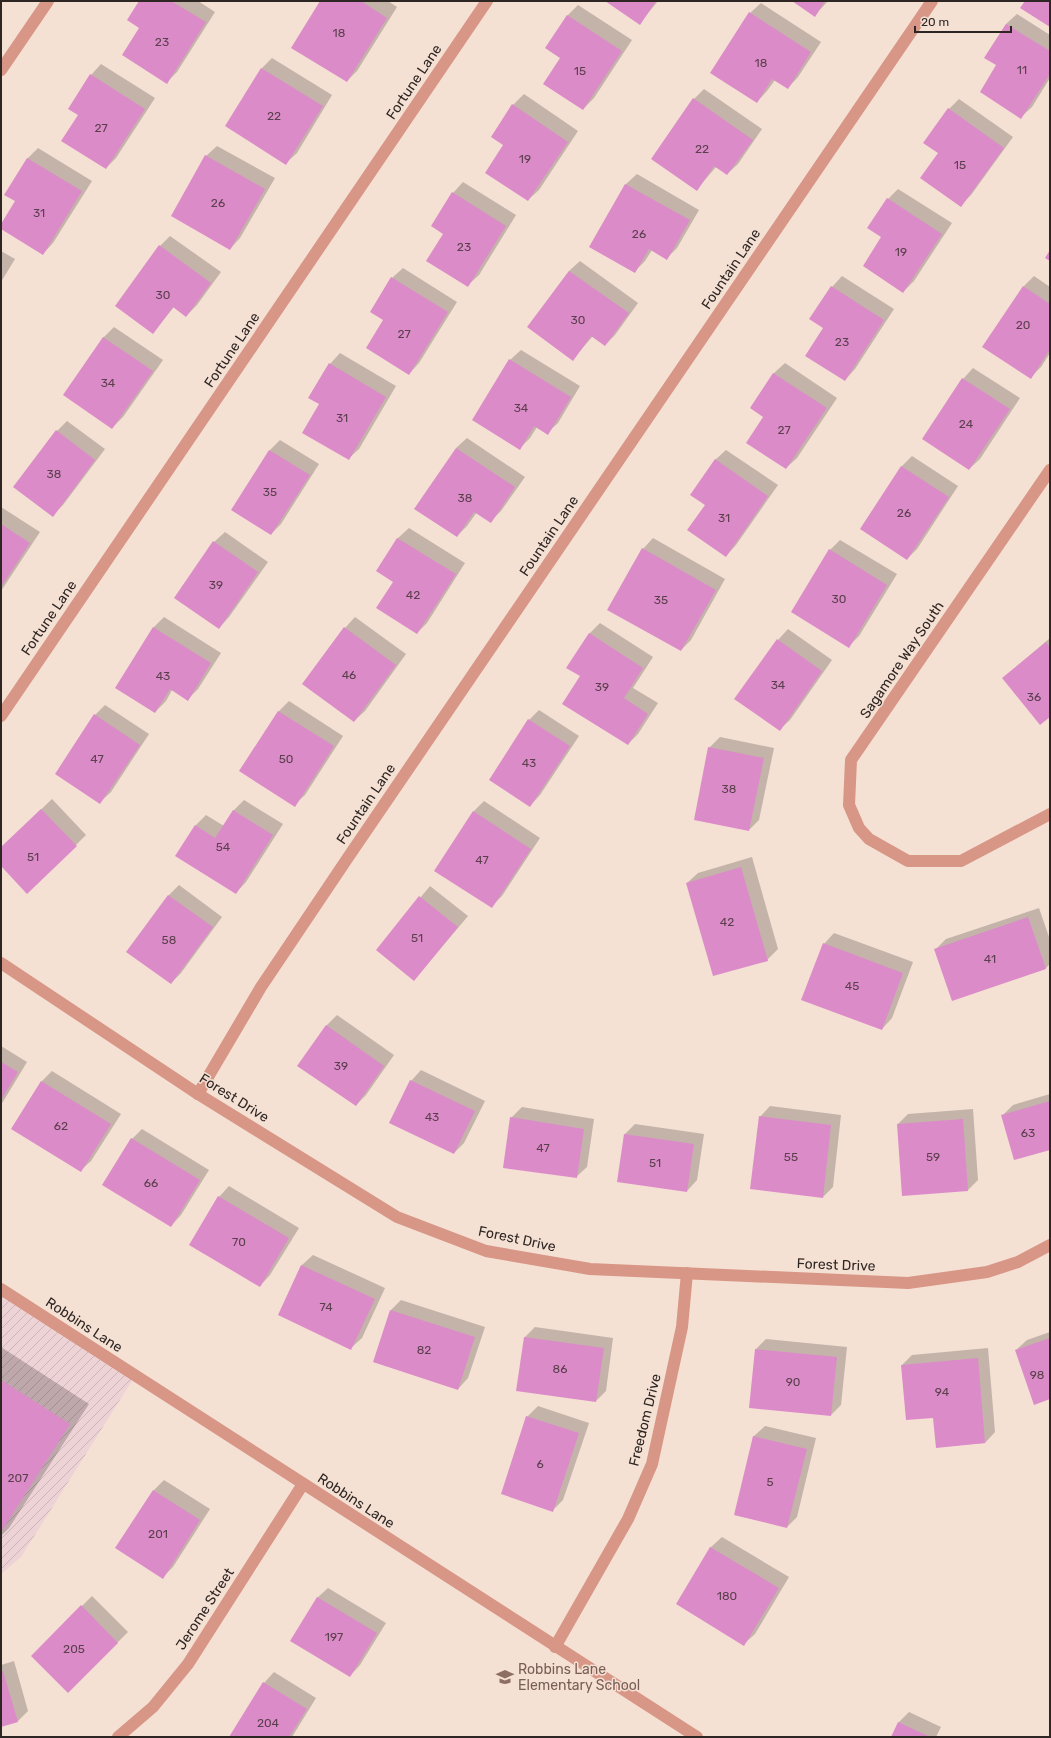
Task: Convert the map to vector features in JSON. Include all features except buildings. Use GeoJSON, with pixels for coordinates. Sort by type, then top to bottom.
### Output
{"type":"FeatureCollection","features":[{"type":"Feature","properties":{"kind":"street"},"geometry":{"type":"LineString","coordinates":[[1,70],[48,1]]}},
{"type":"Feature","properties":{"kind":"street","name":"Fortune Lane"},"geometry":{"type":"LineString","coordinates":[[1,716],[487,1]]}},
{"type":"Feature","properties":{"kind":"street","name":"Fountain Lane"},"geometry":{"type":"LineString","coordinates":[[198,1094],[261,987],[932,1]]}},
{"type":"Feature","properties":{"kind":"street","name":"Sagamore Way South"},"geometry":{"type":"LineString","coordinates":[[1050,470],[851,760],[849,805],[859,828],[869,839],[908,860],[961,861],[1050,814]]}},
{"type":"Feature","properties":{"kind":"street","name":"Forest Drive"},"geometry":{"type":"LineString","coordinates":[[1,963],[198,1094],[397,1217],[486,1251],[590,1269],[908,1283],[987,1272],[1018,1262],[1050,1245]]}},
{"type":"Feature","properties":{"kind":"street","name":"Freedom Drive"},"geometry":{"type":"LineString","coordinates":[[555,1647],[628,1519],[652,1464],[682,1328],[687,1273]]}},
{"type":"Feature","properties":{"kind":"street","name":"Robbins Lane"},"geometry":{"type":"LineString","coordinates":[[1,1289],[697,1737]]}},
{"type":"Feature","properties":{"kind":"street","name":"Jerome Street"},"geometry":{"type":"LineString","coordinates":[[118,1737],[153,1707],[188,1664],[303,1484]]}},
{"type":"Feature","properties":{"kind":"shaded area"},"geometry":{"type":"Polygon","coordinates":[[[1,1289],[135,1376],[21,1557],[1,1574],[1,1289]]]}},
{"type":"Feature","properties":{"kind":"place","name":"Robbins Lane Elementary School"},"geometry":{"type":"Point","coordinates":[505,1677]}}]}
